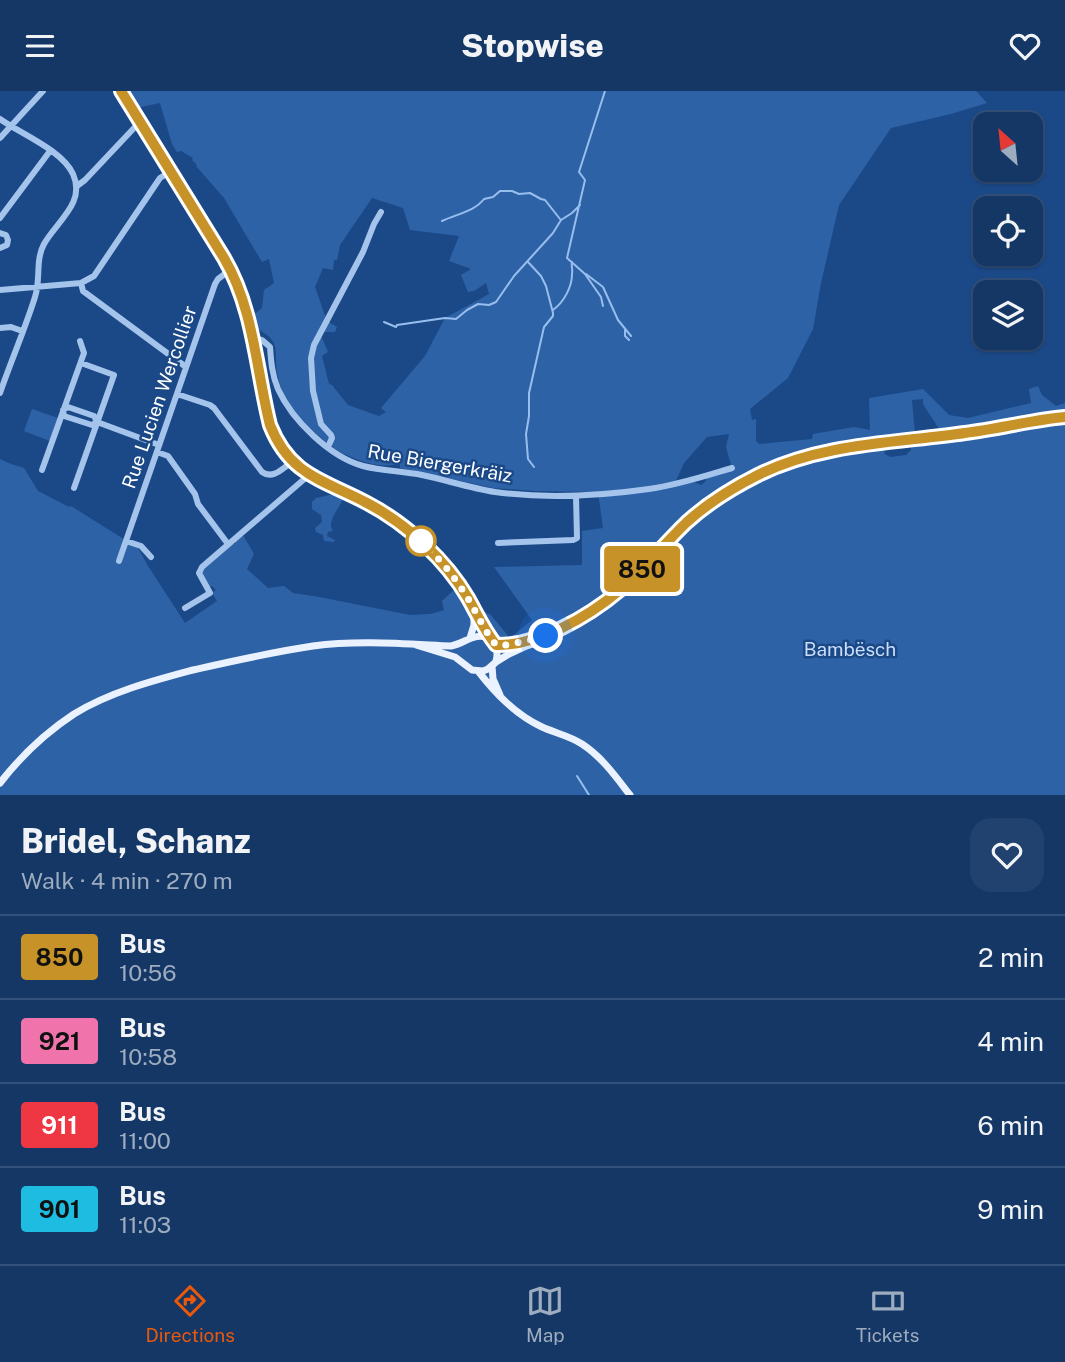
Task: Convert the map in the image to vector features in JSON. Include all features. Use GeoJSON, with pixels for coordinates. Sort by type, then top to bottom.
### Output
{"type":"FeatureCollection","features":[{"type":"Feature","properties":{"kind":"main road"},"geometry":{"type":"LineString","coordinates":[[121,91],[230,270],[243,299],[275,438],[292,461],[309,475],[368,504],[426,545],[458,583],[494,642],[498,653],[493,680],[501,699]]}},
{"type":"Feature","properties":{"kind":"main road"},"geometry":{"type":"LineString","coordinates":[[416,645],[455,657],[472,670],[483,671],[575,620],[619,591],[687,523],[718,498],[741,484],[799,458],[835,450],[1065,417]]}},
{"type":"Feature","properties":{"kind":"main road"},"geometry":{"type":"LineString","coordinates":[[464,663],[462,650],[474,625],[474,611]]}},
{"type":"Feature","properties":{"kind":"main road"},"geometry":{"type":"LineString","coordinates":[[0,783],[23,756],[56,726],[87,707],[141,684],[243,659],[315,646],[451,646],[481,635],[508,645],[546,636]]}},
{"type":"Feature","properties":{"kind":"main road"},"geometry":{"type":"LineString","coordinates":[[478,671],[492,690],[524,717],[581,743],[595,754],[630,795]]}},
{"type":"Feature","properties":{"kind":"street"},"geometry":{"type":"LineString","coordinates":[[0,138],[43,91]]}},
{"type":"Feature","properties":{"kind":"street"},"geometry":{"type":"LineString","coordinates":[[0,119],[65,162],[77,186],[71,208],[47,239],[40,255],[36,294],[4,371],[0,393]]}},
{"type":"Feature","properties":{"kind":"street"},"geometry":{"type":"LineString","coordinates":[[77,186],[141,122]]}},
{"type":"Feature","properties":{"kind":"street"},"geometry":{"type":"LineString","coordinates":[[0,218],[50,151]]}},
{"type":"Feature","properties":{"kind":"street"},"geometry":{"type":"LineString","coordinates":[[0,290],[81,283],[94,276],[160,178],[171,171]]}},
{"type":"Feature","properties":{"kind":"street"},"geometry":{"type":"LineString","coordinates":[[328,447],[332,438],[320,421],[313,391],[311,358],[314,345],[381,212]]}},
{"type":"Feature","properties":{"kind":"street"},"geometry":{"type":"LineString","coordinates":[[0,233],[6,235],[8,240],[5,247],[0,249]]}},
{"type":"Feature","properties":{"kind":"street","name":"Rue Lucien Wercollier"},"geometry":{"type":"LineString","coordinates":[[119,561],[215,284],[230,270]]}},
{"type":"Feature","properties":{"kind":"street"},"geometry":{"type":"LineString","coordinates":[[81,283],[83,291],[186,366]]}},
{"type":"Feature","properties":{"kind":"street"},"geometry":{"type":"LineString","coordinates":[[0,328],[11,327],[22,331]]}},
{"type":"Feature","properties":{"kind":"street","name":"Rue Biergerkräiz"},"geometry":{"type":"LineString","coordinates":[[252,337],[262,340],[270,347],[278,389],[293,414],[328,447],[363,466],[418,474],[498,492],[576,496],[650,489],[732,468]]}},
{"type":"Feature","properties":{"kind":"street"},"geometry":{"type":"LineString","coordinates":[[42,470],[81,363],[85,349],[80,341]]}},
{"type":"Feature","properties":{"kind":"street"},"geometry":{"type":"LineString","coordinates":[[74,488],[114,375],[81,363]]}},
{"type":"Feature","properties":{"kind":"street"},"geometry":{"type":"LineString","coordinates":[[177,394],[214,408],[262,472],[268,476],[272,476],[292,461]]}},
{"type":"Feature","properties":{"kind":"street"},"geometry":{"type":"LineString","coordinates":[[63,410],[68,407],[94,417],[97,422],[158,448],[168,456],[195,494],[198,505],[228,544]]}},
{"type":"Feature","properties":{"kind":"street"},"geometry":{"type":"LineString","coordinates":[[185,608],[209,593],[200,570],[309,475]]}},
{"type":"Feature","properties":{"kind":"street"},"geometry":{"type":"LineString","coordinates":[[498,543],[573,540],[576,538],[576,496]]}},
{"type":"Feature","properties":{"kind":"street"},"geometry":{"type":"LineString","coordinates":[[126,541],[141,546],[151,557]]}},
{"type":"Feature","properties":{"kind":"green space","name":"Bambësch"},"geometry":{"type":"Polygon","coordinates":[[[127,91],[976,91],[987,103],[891,128],[839,205],[813,329],[788,378],[750,409],[752,420],[756,419],[756,441],[759,444],[812,439],[813,434],[854,427],[870,430],[869,398],[923,389],[949,415],[968,418],[1031,403],[1029,389],[1038,386],[1042,395],[1056,406],[1065,403],[1065,410],[941,432],[923,404],[923,399],[912,400],[915,434],[819,447],[818,456],[882,447],[890,457],[906,455],[911,450],[911,445],[916,443],[1065,422],[1065,795],[0,795],[0,459],[24,468],[38,491],[71,506],[138,548],[185,623],[217,601],[212,593],[216,590],[212,586],[209,587],[201,572],[243,535],[254,554],[247,569],[268,588],[284,586],[293,593],[410,615],[444,610],[442,601],[456,588],[461,596],[467,597],[485,624],[482,617],[484,611],[490,614],[510,638],[532,620],[494,567],[582,565],[582,531],[603,528],[598,492],[493,488],[400,468],[400,464],[374,464],[334,449],[331,442],[327,443],[318,435],[289,403],[276,368],[274,343],[255,325],[253,315],[262,308],[264,290],[274,283],[269,259],[262,262],[224,198],[196,166],[193,158],[181,151],[177,152],[172,144],[160,103],[136,108],[127,96],[127,91]],[[372,198],[340,245],[333,270],[323,268],[315,287],[327,321],[337,327],[335,332],[324,332],[321,335],[328,352],[322,356],[329,384],[348,405],[379,416],[386,412],[381,408],[425,356],[445,318],[489,294],[486,283],[468,292],[461,275],[471,269],[449,261],[459,236],[410,230],[403,208],[372,198]],[[729,434],[707,437],[684,463],[675,483],[690,480],[701,485],[706,478],[732,468],[726,447],[729,434]]]}},
{"type":"Feature","properties":{"kind":"green space"},"geometry":{"type":"Polygon","coordinates":[[[32,409],[58,418],[50,441],[24,431],[32,409]]]}},
{"type":"Feature","properties":{"kind":"green space"},"geometry":{"type":"Polygon","coordinates":[[[334,494],[343,499],[332,520],[333,531],[328,532],[327,536],[335,540],[324,541],[323,535],[316,532],[315,528],[322,522],[321,515],[312,509],[312,502],[316,498],[334,494]]]}},
{"type":"Feature","properties":{"kind":"waterway"},"geometry":{"type":"LineString","coordinates":[[603,306],[601,297],[585,274],[567,258],[585,180],[579,172],[605,91]]}},
{"type":"Feature","properties":{"kind":"waterway"},"geometry":{"type":"LineString","coordinates":[[442,221],[470,210],[500,191],[530,193],[545,200],[560,219]]}},
{"type":"Feature","properties":{"kind":"waterway"},"geometry":{"type":"LineString","coordinates":[[384,322],[396,327],[445,318],[456,319],[478,304],[489,305],[496,302],[561,220],[580,205]]}},
{"type":"Feature","properties":{"kind":"waterway"},"geometry":{"type":"LineString","coordinates":[[528,262],[546,286],[553,313],[544,327],[529,393],[526,434],[528,459],[534,467]]}},
{"type":"Feature","properties":{"kind":"waterway"},"geometry":{"type":"LineString","coordinates":[[553,310],[561,303],[569,289],[572,262]]}},
{"type":"Feature","properties":{"kind":"waterway"},"geometry":{"type":"LineString","coordinates":[[586,274],[603,287],[618,320],[631,336]]}},
{"type":"Feature","properties":{"kind":"waterway"},"geometry":{"type":"LineString","coordinates":[[625,330],[625,336],[629,340]]}},
{"type":"Feature","properties":{"kind":"waterway"},"geometry":{"type":"LineString","coordinates":[[577,776],[589,795]]}},
{"type":"Feature","properties":{"kind":"bus line","name":"850"},"geometry":{"type":"LineString","coordinates":[[121,91],[224,258],[237,284],[247,315],[270,425],[283,450],[309,475],[383,512],[426,545],[458,583],[496,645],[508,645],[546,636],[595,608],[619,591],[699,512],[741,484],[780,465],[817,453],[1065,417]]}},
{"type":"Feature","properties":{"kind":"route"},"geometry":{"type":"LineString","coordinates":[[421,541],[458,583],[496,645],[508,645],[546,636]]}}]}
